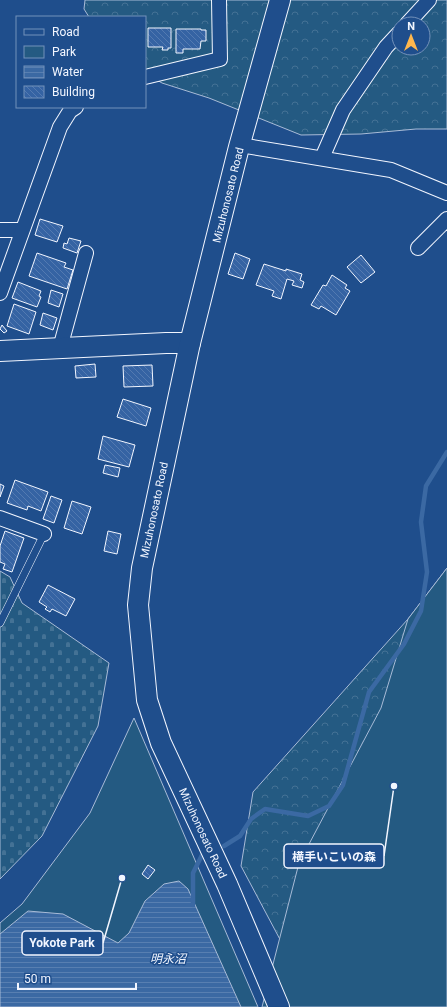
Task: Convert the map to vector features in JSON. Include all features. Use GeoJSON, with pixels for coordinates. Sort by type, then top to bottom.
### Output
{"type":"FeatureCollection","features":[{"type":"Feature","properties":{"kind":"street"},"geometry":{"type":"LineString","coordinates":[[146,77],[220,59],[219,0]]}},
{"type":"Feature","properties":{"kind":"street","name":"Mizuhonosato Road"},"geometry":{"type":"LineString","coordinates":[[279,1007],[227,884],[161,743],[147,700],[138,606],[142,568],[190,343],[240,145],[280,0]]}},
{"type":"Feature","properties":{"kind":"street"},"geometry":{"type":"LineString","coordinates":[[415,16],[429,0]]}},
{"type":"Feature","properties":{"kind":"street"},"geometry":{"type":"LineString","coordinates":[[322,158],[343,110],[391,42]]}},
{"type":"Feature","properties":{"kind":"street"},"geometry":{"type":"LineString","coordinates":[[0,293],[60,127],[70,111],[74,108]]}},
{"type":"Feature","properties":{"kind":"street"},"geometry":{"type":"LineString","coordinates":[[240,145],[391,170],[447,193]]}},
{"type":"Feature","properties":{"kind":"street"},"geometry":{"type":"LineString","coordinates":[[418,248],[447,219]]}},
{"type":"Feature","properties":{"kind":"street"},"geometry":{"type":"LineString","coordinates":[[0,230],[22,230]]}},
{"type":"Feature","properties":{"kind":"street"},"geometry":{"type":"LineString","coordinates":[[60,348],[86,253]]}},
{"type":"Feature","properties":{"kind":"street"},"geometry":{"type":"LineString","coordinates":[[0,351],[190,343]]}},
{"type":"Feature","properties":{"kind":"street"},"geometry":{"type":"LineString","coordinates":[[0,518],[44,534]]}},
{"type":"Feature","properties":{"kind":"lane"},"geometry":{"type":"LineString","coordinates":[[0,623],[44,534]]}},
{"type":"Feature","properties":{"kind":"green space"},"geometry":{"type":"Polygon","coordinates":[[[85,0],[447,0],[447,129],[416,129],[361,134],[301,135],[209,98],[162,83],[146,74],[146,16],[88,16],[84,9],[85,0]]]}},
{"type":"Feature","properties":{"kind":"green space"},"geometry":{"type":"Polygon","coordinates":[[[447,568],[447,1007],[284,947],[241,866],[253,792],[408,619],[447,568]]]}},
{"type":"Feature","properties":{"kind":"green space"},"geometry":{"type":"Polygon","coordinates":[[[447,568],[447,1007],[262,1007],[299,863],[381,708],[408,619],[447,568]]]}},
{"type":"Feature","properties":{"kind":"green space"},"geometry":{"type":"Polygon","coordinates":[[[0,571],[10,577],[22,603],[109,663],[98,726],[42,836],[0,879],[0,571]]]}},
{"type":"Feature","properties":{"kind":"green space"},"geometry":{"type":"Polygon","coordinates":[[[134,718],[258,1007],[0,1007],[0,923],[22,904],[90,813],[134,718]]]}},
{"type":"Feature","properties":{"kind":"water","name":"明永沼"},"geometry":{"type":"Polygon","coordinates":[[[179,881],[188,889],[241,1007],[0,1007],[0,934],[28,911],[63,914],[118,943],[129,933],[145,901],[164,884],[179,881]]]}},
{"type":"Feature","properties":{"kind":"building"},"geometry":{"type":"Polygon","coordinates":[[[148,28],[171,28],[171,48],[168,48],[168,50],[162,50],[163,47],[148,47],[148,28]]]}},
{"type":"Feature","properties":{"kind":"building"},"geometry":{"type":"Polygon","coordinates":[[[176,29],[206,30],[206,41],[201,41],[200,49],[183,49],[183,53],[176,53],[176,29]]]}},
{"type":"Feature","properties":{"kind":"building"},"geometry":{"type":"Polygon","coordinates":[[[40,219],[63,226],[57,242],[35,235],[40,219]]]}},
{"type":"Feature","properties":{"kind":"building"},"geometry":{"type":"Polygon","coordinates":[[[69,238],[81,241],[77,253],[63,248],[64,243],[67,244],[69,238]]]}},
{"type":"Feature","properties":{"kind":"building"},"geometry":{"type":"Polygon","coordinates":[[[37,253],[66,263],[64,267],[73,270],[67,289],[29,276],[37,253]]]}},
{"type":"Feature","properties":{"kind":"building"},"geometry":{"type":"Polygon","coordinates":[[[235,253],[250,259],[243,279],[228,274],[235,253]]]}},
{"type":"Feature","properties":{"kind":"building"},"geometry":{"type":"Polygon","coordinates":[[[361,255],[375,272],[361,283],[347,267],[361,255]]]}},
{"type":"Feature","properties":{"kind":"building"},"geometry":{"type":"Polygon","coordinates":[[[264,264],[302,274],[300,280],[304,282],[302,288],[292,285],[294,281],[287,279],[281,299],[272,296],[274,291],[256,285],[264,264]]]}},
{"type":"Feature","properties":{"kind":"building"},"geometry":{"type":"Polygon","coordinates":[[[332,275],[347,285],[345,288],[350,291],[336,315],[321,306],[319,309],[311,305],[323,285],[326,286],[332,275]]]}},
{"type":"Feature","properties":{"kind":"building"},"geometry":{"type":"Polygon","coordinates":[[[18,282],[41,291],[39,296],[41,297],[37,307],[12,298],[18,282]]]}},
{"type":"Feature","properties":{"kind":"building"},"geometry":{"type":"Polygon","coordinates":[[[51,290],[63,294],[59,307],[48,303],[51,290]]]}},
{"type":"Feature","properties":{"kind":"building"},"geometry":{"type":"Polygon","coordinates":[[[14,304],[36,312],[29,334],[7,326],[14,304]]]}},
{"type":"Feature","properties":{"kind":"building"},"geometry":{"type":"Polygon","coordinates":[[[43,313],[57,318],[53,330],[40,325],[43,313]]]}},
{"type":"Feature","properties":{"kind":"building"},"geometry":{"type":"Polygon","coordinates":[[[2,325],[7,331],[4,333],[0,329],[2,325]]]}},
{"type":"Feature","properties":{"kind":"building"},"geometry":{"type":"Polygon","coordinates":[[[95,364],[96,377],[76,378],[75,366],[95,364]]]}},
{"type":"Feature","properties":{"kind":"building"},"geometry":{"type":"Polygon","coordinates":[[[152,365],[153,386],[124,387],[123,366],[152,365]]]}},
{"type":"Feature","properties":{"kind":"building"},"geometry":{"type":"Polygon","coordinates":[[[123,399],[151,408],[146,426],[117,417],[123,399]]]}},
{"type":"Feature","properties":{"kind":"building"},"geometry":{"type":"Polygon","coordinates":[[[103,436],[135,445],[129,467],[98,459],[103,436]]]}},
{"type":"Feature","properties":{"kind":"building"},"geometry":{"type":"Polygon","coordinates":[[[105,465],[120,468],[118,477],[103,473],[105,465]]]}},
{"type":"Feature","properties":{"kind":"building"},"geometry":{"type":"Polygon","coordinates":[[[15,480],[48,492],[41,511],[28,506],[27,510],[7,503],[15,480]]]}},
{"type":"Feature","properties":{"kind":"building"},"geometry":{"type":"Polygon","coordinates":[[[0,484],[4,486],[0,497],[0,484]]]}},
{"type":"Feature","properties":{"kind":"building"},"geometry":{"type":"Polygon","coordinates":[[[51,496],[62,500],[54,523],[43,519],[51,496]]]}},
{"type":"Feature","properties":{"kind":"building"},"geometry":{"type":"Polygon","coordinates":[[[72,501],[91,507],[82,534],[64,528],[72,501]]]}},
{"type":"Feature","properties":{"kind":"building"},"geometry":{"type":"Polygon","coordinates":[[[5,531],[24,538],[12,572],[3,569],[5,564],[0,562],[0,546],[5,531]]]}},
{"type":"Feature","properties":{"kind":"building"},"geometry":{"type":"Polygon","coordinates":[[[108,531],[121,534],[117,554],[104,551],[108,531]]]}},
{"type":"Feature","properties":{"kind":"building"},"geometry":{"type":"Polygon","coordinates":[[[48,585],[75,599],[66,616],[52,609],[50,612],[45,609],[47,607],[39,602],[48,585]]]}},
{"type":"Feature","properties":{"kind":"building"},"geometry":{"type":"Polygon","coordinates":[[[148,865],[155,870],[148,879],[142,874],[148,865]]]}},
{"type":"Feature","properties":{"kind":"waterway"},"geometry":{"type":"LineString","coordinates":[[224,846],[240,836],[251,819],[265,809],[308,816],[329,806],[343,785],[369,692],[404,644],[421,611],[427,572],[421,522],[426,486],[447,452]]}},
{"type":"Feature","properties":{"kind":"waterway"},"geometry":{"type":"LineString","coordinates":[[193,905],[193,873],[202,855]]}},
{"type":"Feature","properties":{"kind":"place","name":"横手いこいの森"},"geometry":{"type":"Point","coordinates":[394,786]}},
{"type":"Feature","properties":{"kind":"place","name":"Yokote Park"},"geometry":{"type":"Point","coordinates":[122,878]}}]}
